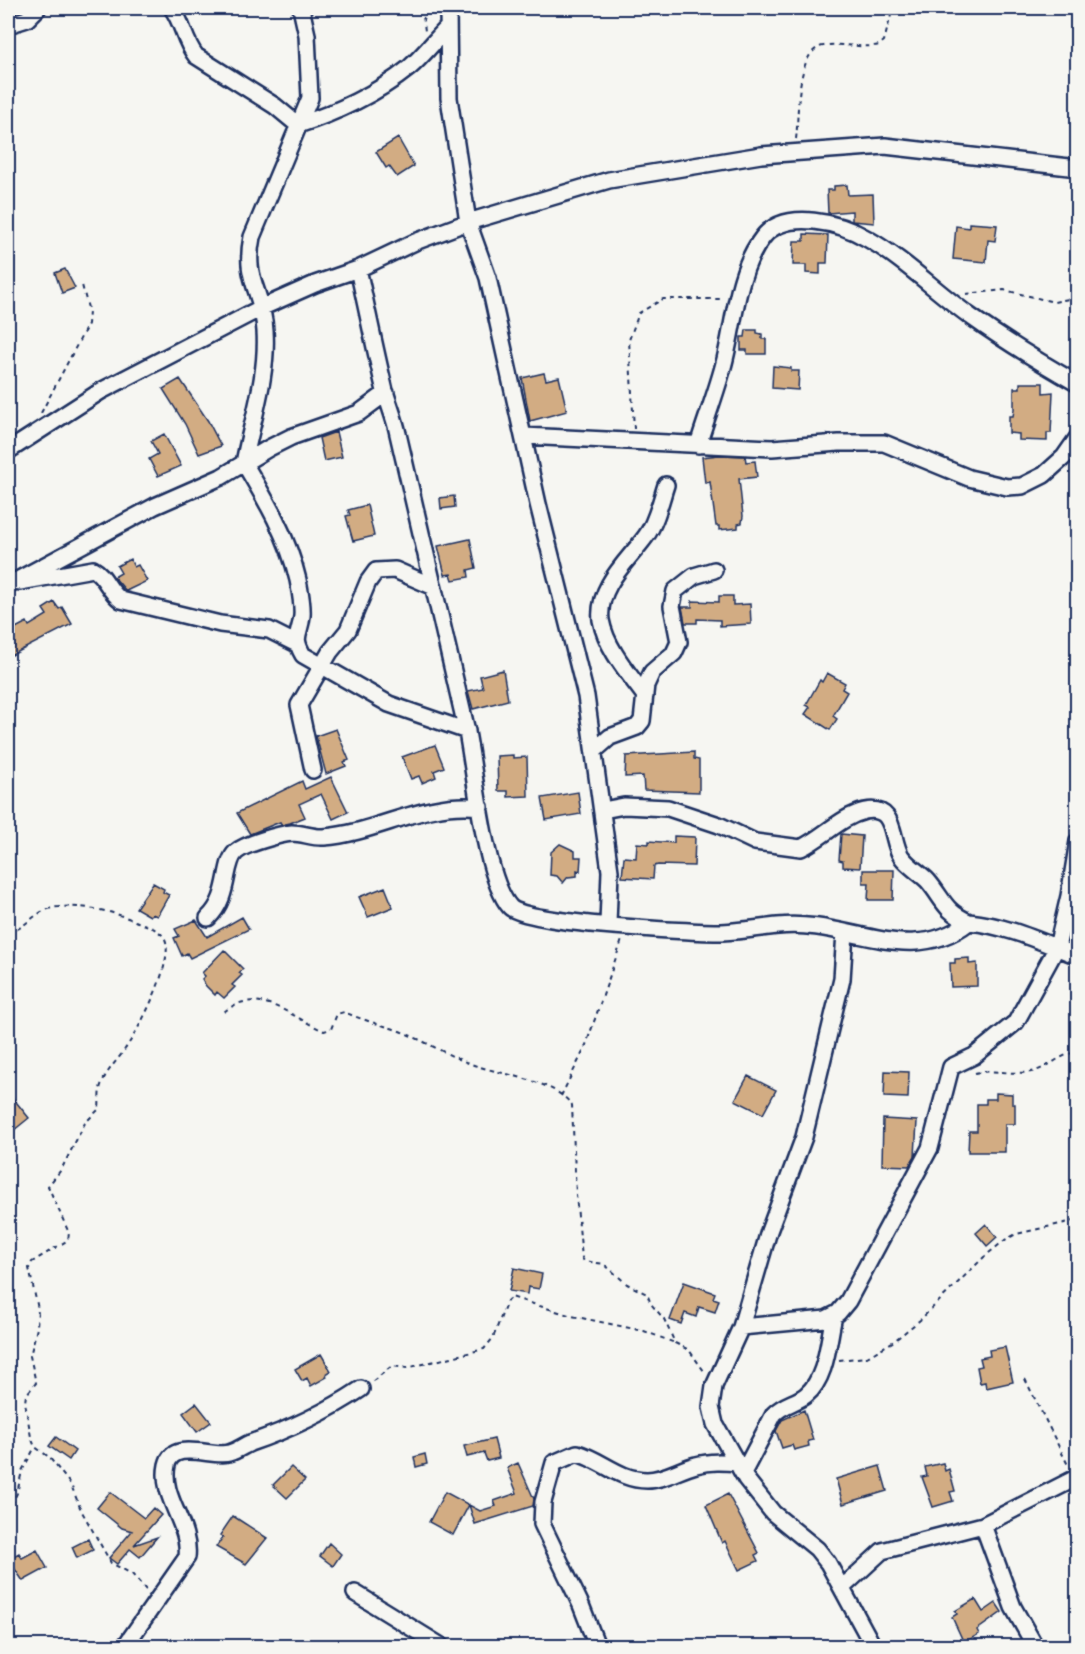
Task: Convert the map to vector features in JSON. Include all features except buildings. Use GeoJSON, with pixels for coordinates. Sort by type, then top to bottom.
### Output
{"type":"FeatureCollection","features":[{"type":"Feature","properties":{"kind":"street"},"geometry":{"type":"LineString","coordinates":[[8,25],[27,19],[38,8]]}},
{"type":"Feature","properties":{"kind":"street"},"geometry":{"type":"LineString","coordinates":[[172,8],[182,22],[189,47],[196,56],[276,106],[298,125]]}},
{"type":"Feature","properties":{"kind":"street"},"geometry":{"type":"LineString","coordinates":[[297,644],[302,605],[289,549],[271,509],[244,463],[263,371],[265,334],[263,307],[250,278],[248,257],[252,237],[310,98],[306,35],[300,8]]}},
{"type":"Feature","properties":{"kind":"street"},"geometry":{"type":"LineString","coordinates":[[448,8],[449,98],[468,222],[488,278],[586,696],[610,871],[608,924]]}},
{"type":"Feature","properties":{"kind":"street"},"geometry":{"type":"LineString","coordinates":[[298,125],[320,117],[395,78],[448,27]]}},
{"type":"Feature","properties":{"kind":"street"},"geometry":{"type":"LineString","coordinates":[[8,451],[101,391],[263,307],[315,284],[358,269],[415,242],[468,222],[609,180],[794,151],[885,146],[1077,168]]}},
{"type":"Feature","properties":{"kind":"street"},"geometry":{"type":"LineString","coordinates":[[698,445],[723,367],[738,299],[755,251],[771,228],[789,222],[818,222],[867,238],[968,315],[1024,353],[1077,384]]}},
{"type":"Feature","properties":{"kind":"street"},"geometry":{"type":"LineString","coordinates":[[358,269],[467,731],[490,857],[500,889],[511,907],[521,915],[535,918],[608,924],[626,928],[725,932],[798,923],[820,925],[897,942],[922,944],[956,933],[969,922]]}},
{"type":"Feature","properties":{"kind":"street"},"geometry":{"type":"LineString","coordinates":[[9,584],[155,506],[221,477],[291,437],[359,413],[386,393]]}},
{"type":"Feature","properties":{"kind":"street"},"geometry":{"type":"LineString","coordinates":[[524,436],[771,448],[839,443],[884,443],[898,446],[969,478],[1007,487],[1022,486],[1044,475],[1064,458],[1077,437]]}},
{"type":"Feature","properties":{"kind":"street"},"geometry":{"type":"LineString","coordinates":[[645,696],[616,655],[602,620],[602,605],[622,563],[648,535],[666,484]]}},
{"type":"Feature","properties":{"kind":"street"},"geometry":{"type":"LineString","coordinates":[[9,584],[93,569],[100,572],[110,592],[120,600],[220,624],[269,630],[297,644],[303,655],[389,704],[467,731]]}},
{"type":"Feature","properties":{"kind":"street"},"geometry":{"type":"LineString","coordinates":[[313,770],[299,705],[321,666],[348,630],[375,571],[395,570],[432,586]]}},
{"type":"Feature","properties":{"kind":"street"},"geometry":{"type":"LineString","coordinates":[[594,751],[610,737],[637,727],[642,721],[645,696],[652,672],[674,653],[679,642],[672,606],[675,591],[694,576],[714,570]]}},
{"type":"Feature","properties":{"kind":"street"},"geometry":{"type":"LineString","coordinates":[[208,918],[218,909],[224,895],[234,853],[242,848],[279,835],[293,833],[322,837],[356,831],[399,817],[457,804],[480,807]]}},
{"type":"Feature","properties":{"kind":"street"},"geometry":{"type":"LineString","coordinates":[[603,810],[624,806],[668,808],[719,825],[755,842],[801,848],[854,814],[877,811],[890,821],[903,859],[928,882],[944,906],[954,916],[969,922],[994,925],[1077,956]]}},
{"type":"Feature","properties":{"kind":"street"},"geometry":{"type":"LineString","coordinates":[[741,1468],[774,1414],[779,1408],[806,1395],[821,1371],[834,1316],[848,1301],[857,1280],[921,1170],[930,1148],[951,1067],[974,1056],[1016,1022],[1057,947],[1070,896],[1077,842]]}},
{"type":"Feature","properties":{"kind":"street"},"geometry":{"type":"LineString","coordinates":[[845,932],[842,979],[804,1137],[769,1231],[741,1327],[714,1386],[711,1407],[715,1424],[741,1468],[773,1513],[817,1550],[843,1587],[873,1647]]}},
{"type":"Feature","properties":{"kind":"street"},"geometry":{"type":"LineString","coordinates":[[741,1327],[834,1316]]}},
{"type":"Feature","properties":{"kind":"street"},"geometry":{"type":"LineString","coordinates":[[125,1647],[187,1557],[188,1545],[165,1482],[168,1461],[173,1456],[186,1451],[230,1453],[309,1421],[361,1389]]}},
{"type":"Feature","properties":{"kind":"street"},"geometry":{"type":"LineString","coordinates":[[597,1647],[581,1605],[543,1524],[543,1502],[554,1463],[577,1454],[616,1473],[630,1478],[649,1480],[697,1464],[718,1461],[741,1468]]}},
{"type":"Feature","properties":{"kind":"street"},"geometry":{"type":"LineString","coordinates":[[843,1587],[882,1551],[983,1525],[1076,1477]]}},
{"type":"Feature","properties":{"kind":"street"},"geometry":{"type":"LineString","coordinates":[[983,1525],[1013,1607],[1035,1647]]}},
{"type":"Feature","properties":{"kind":"street"},"geometry":{"type":"LineString","coordinates":[[356,1593],[441,1647]]}},
{"type":"Feature","properties":{"kind":"path"},"geometry":{"type":"LineString","coordinates":[[422,8],[427,49]]}},
{"type":"Feature","properties":{"kind":"path"},"geometry":{"type":"LineString","coordinates":[[794,151],[802,73],[808,56],[814,49],[824,45],[879,45],[884,41],[893,8]]}},
{"type":"Feature","properties":{"kind":"path"},"geometry":{"type":"LineString","coordinates":[[38,433],[41,410],[56,387],[88,324],[89,312],[82,285]]}},
{"type":"Feature","properties":{"kind":"path"},"geometry":{"type":"LineString","coordinates":[[963,294],[1004,290],[1054,302],[1077,297]]}},
{"type":"Feature","properties":{"kind":"path"},"geometry":{"type":"LineString","coordinates":[[635,440],[629,340],[639,313],[663,299],[738,299]]}},
{"type":"Feature","properties":{"kind":"path"},"geometry":{"type":"LineString","coordinates":[[8,931],[19,930],[36,913],[46,909],[83,908],[129,918],[161,933],[166,941],[167,956],[154,993],[134,1035],[101,1084],[99,1109],[85,1123],[61,1170],[49,1182],[69,1236],[62,1244],[32,1262],[28,1268],[38,1309],[37,1329],[30,1356],[36,1383],[26,1395],[31,1437],[35,1447],[49,1457],[70,1485],[81,1510],[111,1563],[132,1574],[141,1582],[154,1604]]}},
{"type":"Feature","properties":{"kind":"path"},"geometry":{"type":"LineString","coordinates":[[561,1096],[585,1048],[626,928]]}},
{"type":"Feature","properties":{"kind":"path"},"geometry":{"type":"LineString","coordinates":[[224,1012],[242,1001],[259,1002],[273,1005],[324,1031],[331,1029],[337,1014],[344,1012],[365,1022],[392,1028],[471,1064],[542,1084],[561,1096],[572,1105],[576,1195],[582,1258],[584,1261],[604,1264],[627,1284],[647,1294],[651,1304],[664,1319],[675,1343]]}},
{"type":"Feature","properties":{"kind":"path"},"geometry":{"type":"LineString","coordinates":[[972,1073],[1031,1072],[1043,1068],[1058,1057],[1077,1052]]}},
{"type":"Feature","properties":{"kind":"path"},"geometry":{"type":"LineString","coordinates":[[821,1371],[834,1361],[874,1354],[894,1341],[920,1320],[984,1257],[1005,1240],[1016,1234],[1077,1220]]}},
{"type":"Feature","properties":{"kind":"path"},"geometry":{"type":"LineString","coordinates":[[361,1389],[392,1366],[406,1368],[484,1349],[494,1338],[503,1309],[511,1297],[572,1316],[644,1331],[675,1343],[696,1357],[714,1386]]}},
{"type":"Feature","properties":{"kind":"path"},"geometry":{"type":"LineString","coordinates":[[1025,1378],[1076,1477]]}},
{"type":"Feature","properties":{"kind":"path"},"geometry":{"type":"LineString","coordinates":[[8,1513],[17,1493],[22,1471],[35,1447]]}}]}
